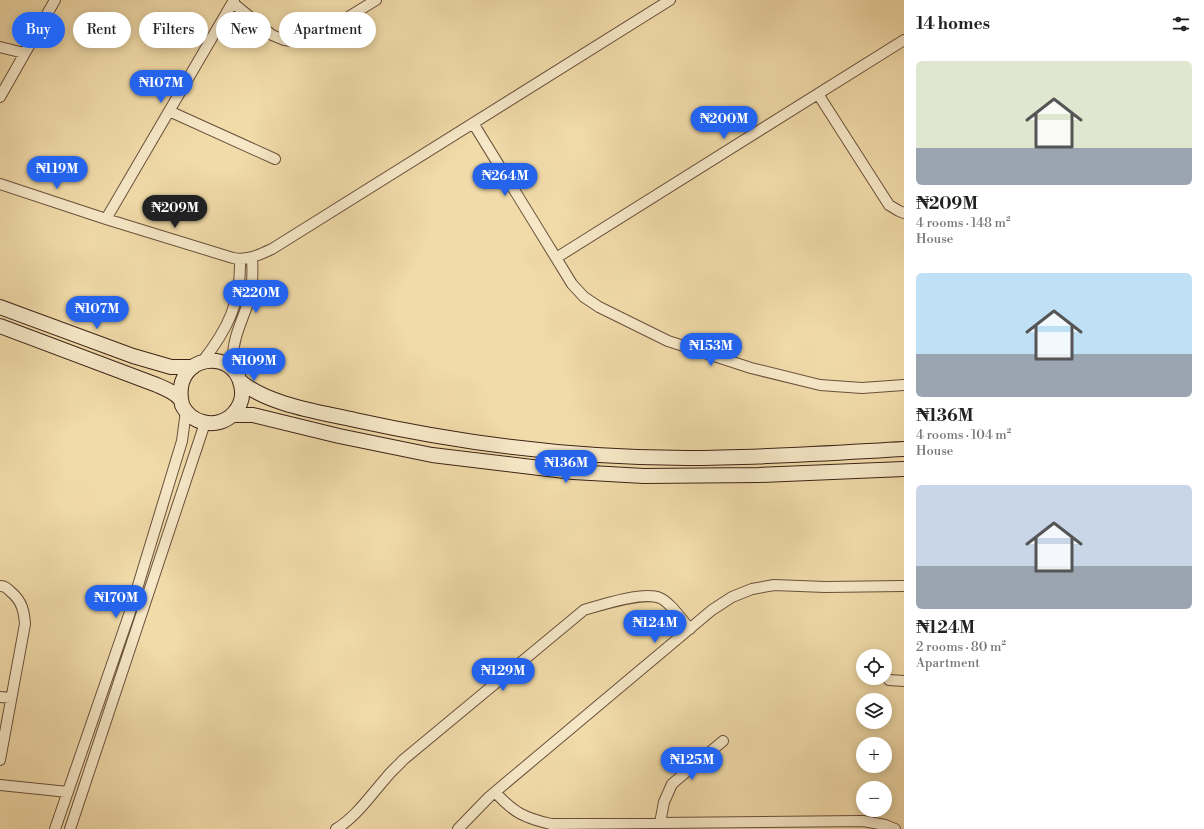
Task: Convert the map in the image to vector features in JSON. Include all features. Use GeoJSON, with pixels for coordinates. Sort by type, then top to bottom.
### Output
{"type":"FeatureCollection","features":[{"type":"Feature","properties":{"kind":"main road"},"geometry":{"type":"LineString","coordinates":[[0,307],[133,356],[171,367],[211,361],[220,362],[228,366],[248,387],[263,395],[284,402],[315,411],[445,438],[520,448],[592,455],[687,458],[767,457],[904,449]]}},
{"type":"Feature","properties":{"kind":"main road"},"geometry":{"type":"LineString","coordinates":[[0,326],[157,385],[167,390],[196,420],[205,423],[221,422],[232,415],[238,408],[242,399],[242,390],[238,376]]}},
{"type":"Feature","properties":{"kind":"main road"},"geometry":{"type":"LineString","coordinates":[[183,405],[181,385],[187,372],[198,364]]}},
{"type":"Feature","properties":{"kind":"main road"},"geometry":{"type":"LineString","coordinates":[[232,415],[253,415],[339,436],[432,454],[573,472],[644,476],[759,475],[904,469]]}},
{"type":"Feature","properties":{"kind":"street"},"geometry":{"type":"LineString","coordinates":[[0,97],[54,0]]}},
{"type":"Feature","properties":{"kind":"street"},"geometry":{"type":"LineString","coordinates":[[106,219],[233,1],[272,35],[284,40],[300,42],[320,35],[376,0]]}},
{"type":"Feature","properties":{"kind":"street"},"geometry":{"type":"LineString","coordinates":[[0,184],[106,219],[240,260],[252,258],[272,249],[670,0]]}},
{"type":"Feature","properties":{"kind":"street"},"geometry":{"type":"LineString","coordinates":[[556,258],[904,40]]}},
{"type":"Feature","properties":{"kind":"street"},"geometry":{"type":"LineString","coordinates":[[0,47],[24,53]]}},
{"type":"Feature","properties":{"kind":"street"},"geometry":{"type":"LineString","coordinates":[[818,94],[885,200],[899,212],[904,213]]}},
{"type":"Feature","properties":{"kind":"street"},"geometry":{"type":"LineString","coordinates":[[169,111],[275,159]]}},
{"type":"Feature","properties":{"kind":"street"},"geometry":{"type":"LineString","coordinates":[[473,123],[572,284],[584,297],[599,307],[668,340],[751,368],[820,385],[862,388],[904,385]]}},
{"type":"Feature","properties":{"kind":"street"},"geometry":{"type":"LineString","coordinates":[[238,376],[233,357],[234,348],[240,323],[248,303],[252,286],[252,258]]}},
{"type":"Feature","properties":{"kind":"street"},"geometry":{"type":"LineString","coordinates":[[198,364],[221,336],[232,313],[238,292],[240,260]]}},
{"type":"Feature","properties":{"kind":"street"},"geometry":{"type":"LineString","coordinates":[[55,829],[129,615],[182,441],[183,405]]}},
{"type":"Feature","properties":{"kind":"street"},"geometry":{"type":"LineString","coordinates":[[70,829],[205,423]]}},
{"type":"Feature","properties":{"kind":"street"},"geometry":{"type":"LineString","coordinates":[[458,829],[495,792],[712,610],[732,596],[752,589],[774,585],[904,586]]}},
{"type":"Feature","properties":{"kind":"street"},"geometry":{"type":"LineString","coordinates":[[0,586],[5,586],[18,597],[24,610],[25,624],[0,760]]}},
{"type":"Feature","properties":{"kind":"street"},"geometry":{"type":"LineString","coordinates":[[336,829],[344,824],[363,806],[387,776],[403,760],[584,610],[604,603],[643,596],[660,598],[670,606],[690,629]]}},
{"type":"Feature","properties":{"kind":"street"},"geometry":{"type":"LineString","coordinates":[[892,680],[904,681]]}},
{"type":"Feature","properties":{"kind":"street"},"geometry":{"type":"LineString","coordinates":[[0,697],[12,698]]}},
{"type":"Feature","properties":{"kind":"street"},"geometry":{"type":"LineString","coordinates":[[660,823],[664,802],[672,784],[723,741]]}},
{"type":"Feature","properties":{"kind":"street"},"geometry":{"type":"LineString","coordinates":[[0,785],[68,792]]}},
{"type":"Feature","properties":{"kind":"street"},"geometry":{"type":"LineString","coordinates":[[495,792],[506,804],[518,813],[531,820],[551,824],[863,821],[885,825],[895,829]]}}]}
